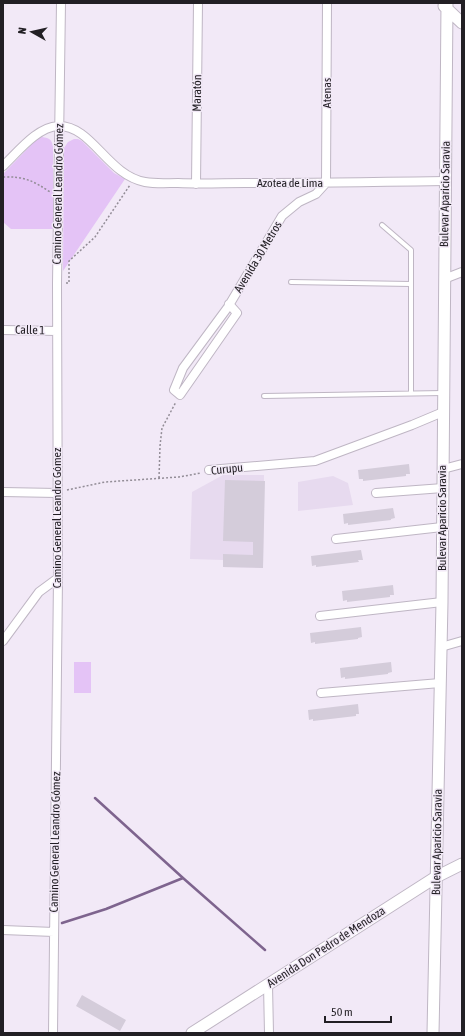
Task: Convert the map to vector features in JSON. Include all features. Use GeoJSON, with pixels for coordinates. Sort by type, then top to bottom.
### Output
{"type":"FeatureCollection","features":[{"type":"Feature","properties":{"kind":"street","name":"Camino General Leandro Gómez"},"geometry":{"type":"LineString","coordinates":[[53,1033],[58,578],[57,284],[61,3]]}},
{"type":"Feature","properties":{"kind":"street","name":"Maratón"},"geometry":{"type":"LineString","coordinates":[[196,184],[198,3]]}},
{"type":"Feature","properties":{"kind":"street","name":"Atenas"},"geometry":{"type":"LineString","coordinates":[[326,183],[327,3]]}},
{"type":"Feature","properties":{"kind":"street"},"geometry":{"type":"LineString","coordinates":[[445,5],[462,23]]}},
{"type":"Feature","properties":{"kind":"street","name":"Bulevar Aparicio Saravia"},"geometry":{"type":"LineString","coordinates":[[433,1033],[442,602],[445,5]]}},
{"type":"Feature","properties":{"kind":"street"},"geometry":{"type":"LineString","coordinates":[[3,166],[40,132],[50,127],[60,126]]}},
{"type":"Feature","properties":{"kind":"street","name":"Azotea de Lima"},"geometry":{"type":"LineString","coordinates":[[60,126],[71,127],[80,132],[115,166],[126,174],[144,182],[196,184],[445,181]]}},
{"type":"Feature","properties":{"kind":"street","name":"Avenida 30 Metros"},"geometry":{"type":"LineString","coordinates":[[229,304],[237,313],[180,395],[174,390],[183,368],[229,304],[282,216],[300,202],[316,194],[326,183]]}},
{"type":"Feature","properties":{"kind":"street"},"geometry":{"type":"LineString","coordinates":[[444,279],[462,272]]}},
{"type":"Feature","properties":{"kind":"street","name":"Calle 1"},"geometry":{"type":"LineString","coordinates":[[3,330],[57,331]]}},
{"type":"Feature","properties":{"kind":"street","name":"Curupu"},"geometry":{"type":"LineString","coordinates":[[209,470],[314,461],[443,412]]}},
{"type":"Feature","properties":{"kind":"street"},"geometry":{"type":"LineString","coordinates":[[443,469],[462,464]]}},
{"type":"Feature","properties":{"kind":"street"},"geometry":{"type":"LineString","coordinates":[[376,493],[443,488]]}},
{"type":"Feature","properties":{"kind":"street"},"geometry":{"type":"LineString","coordinates":[[3,492],[57,492]]}},
{"type":"Feature","properties":{"kind":"street"},"geometry":{"type":"LineString","coordinates":[[336,539],[442,527]]}},
{"type":"Feature","properties":{"kind":"street"},"geometry":{"type":"LineString","coordinates":[[3,641],[38,592],[58,578]]}},
{"type":"Feature","properties":{"kind":"street"},"geometry":{"type":"LineString","coordinates":[[320,616],[442,602]]}},
{"type":"Feature","properties":{"kind":"street"},"geometry":{"type":"LineString","coordinates":[[441,647],[462,641]]}},
{"type":"Feature","properties":{"kind":"street"},"geometry":{"type":"LineString","coordinates":[[321,693],[440,683]]}},
{"type":"Feature","properties":{"kind":"street","name":"Avenida Don Pedro de Mendoza"},"geometry":{"type":"LineString","coordinates":[[192,1033],[436,877],[462,864]]}},
{"type":"Feature","properties":{"kind":"street"},"geometry":{"type":"LineString","coordinates":[[3,930],[54,932]]}},
{"type":"Feature","properties":{"kind":"street"},"geometry":{"type":"LineString","coordinates":[[268,985],[269,1033]]}},
{"type":"Feature","properties":{"kind":"lane"},"geometry":{"type":"LineString","coordinates":[[382,225],[411,250],[411,393]]}},
{"type":"Feature","properties":{"kind":"lane"},"geometry":{"type":"LineString","coordinates":[[291,282],[411,284]]}},
{"type":"Feature","properties":{"kind":"lane"},"geometry":{"type":"LineString","coordinates":[[264,396],[443,392]]}},
{"type":"Feature","properties":{"kind":"path"},"geometry":{"type":"LineString","coordinates":[[3,177],[32,180],[58,198]]}},
{"type":"Feature","properties":{"kind":"path"},"geometry":{"type":"LineString","coordinates":[[57,284],[69,283],[69,261],[95,237],[135,178]]}},
{"type":"Feature","properties":{"kind":"path"},"geometry":{"type":"LineString","coordinates":[[159,478],[162,428],[180,395]]}},
{"type":"Feature","properties":{"kind":"path","name":"Curupu"},"geometry":{"type":"LineString","coordinates":[[57,492],[105,482],[198,474],[209,470]]}},
{"type":"Feature","properties":{"kind":"shaded area"},"geometry":{"type":"Polygon","coordinates":[[[42,137],[50,140],[53,147],[53,229],[11,229],[3,222],[3,174],[37,139],[42,137]]]}},
{"type":"Feature","properties":{"kind":"shaded area"},"geometry":{"type":"Polygon","coordinates":[[[74,139],[82,141],[114,173],[125,179],[63,271],[64,148],[68,142],[74,139]]]}},
{"type":"Feature","properties":{"kind":"shaded area"},"geometry":{"type":"Polygon","coordinates":[[[223,475],[264,475],[263,568],[223,567],[223,560],[190,559],[192,492],[223,475]]]}},
{"type":"Feature","properties":{"kind":"shaded area"},"geometry":{"type":"Polygon","coordinates":[[[333,476],[348,483],[353,505],[298,511],[298,482],[333,476]]]}},
{"type":"Feature","properties":{"kind":"shaded area"},"geometry":{"type":"Polygon","coordinates":[[[74,662],[91,662],[91,693],[74,693],[74,662]]]}},
{"type":"Feature","properties":{"kind":"building"},"geometry":{"type":"Polygon","coordinates":[[[409,464],[410,474],[406,474],[406,476],[363,481],[363,479],[359,479],[358,470],[409,464]]]}},
{"type":"Feature","properties":{"kind":"building"},"geometry":{"type":"Polygon","coordinates":[[[225,480],[265,481],[263,568],[223,567],[223,554],[253,555],[253,542],[223,541],[225,480]]]}},
{"type":"Feature","properties":{"kind":"building"},"geometry":{"type":"Polygon","coordinates":[[[393,508],[395,518],[391,520],[348,525],[348,523],[344,524],[343,514],[393,508]]]}},
{"type":"Feature","properties":{"kind":"building"},"geometry":{"type":"Polygon","coordinates":[[[361,550],[363,560],[358,560],[359,562],[316,567],[316,565],[312,566],[311,556],[361,550]]]}},
{"type":"Feature","properties":{"kind":"building"},"geometry":{"type":"Polygon","coordinates":[[[393,585],[394,595],[390,595],[390,597],[347,602],[347,600],[343,601],[342,591],[393,585]]]}},
{"type":"Feature","properties":{"kind":"building"},"geometry":{"type":"Polygon","coordinates":[[[361,627],[362,637],[358,639],[315,644],[315,642],[311,643],[310,633],[361,627]]]}},
{"type":"Feature","properties":{"kind":"building"},"geometry":{"type":"Polygon","coordinates":[[[391,662],[392,672],[388,674],[345,679],[345,677],[341,678],[340,668],[391,662]]]}},
{"type":"Feature","properties":{"kind":"building"},"geometry":{"type":"Polygon","coordinates":[[[358,704],[359,714],[356,714],[356,716],[313,721],[313,719],[309,720],[308,710],[358,704]]]}},
{"type":"Feature","properties":{"kind":"building"},"geometry":{"type":"Polygon","coordinates":[[[82,995],[126,1020],[120,1031],[76,1006],[82,995]]]}},
{"type":"Feature","properties":{"kind":"waterway"},"geometry":{"type":"LineString","coordinates":[[95,798],[265,950]]}},
{"type":"Feature","properties":{"kind":"waterway"},"geometry":{"type":"LineString","coordinates":[[62,923],[106,909],[183,878]]}}]}
